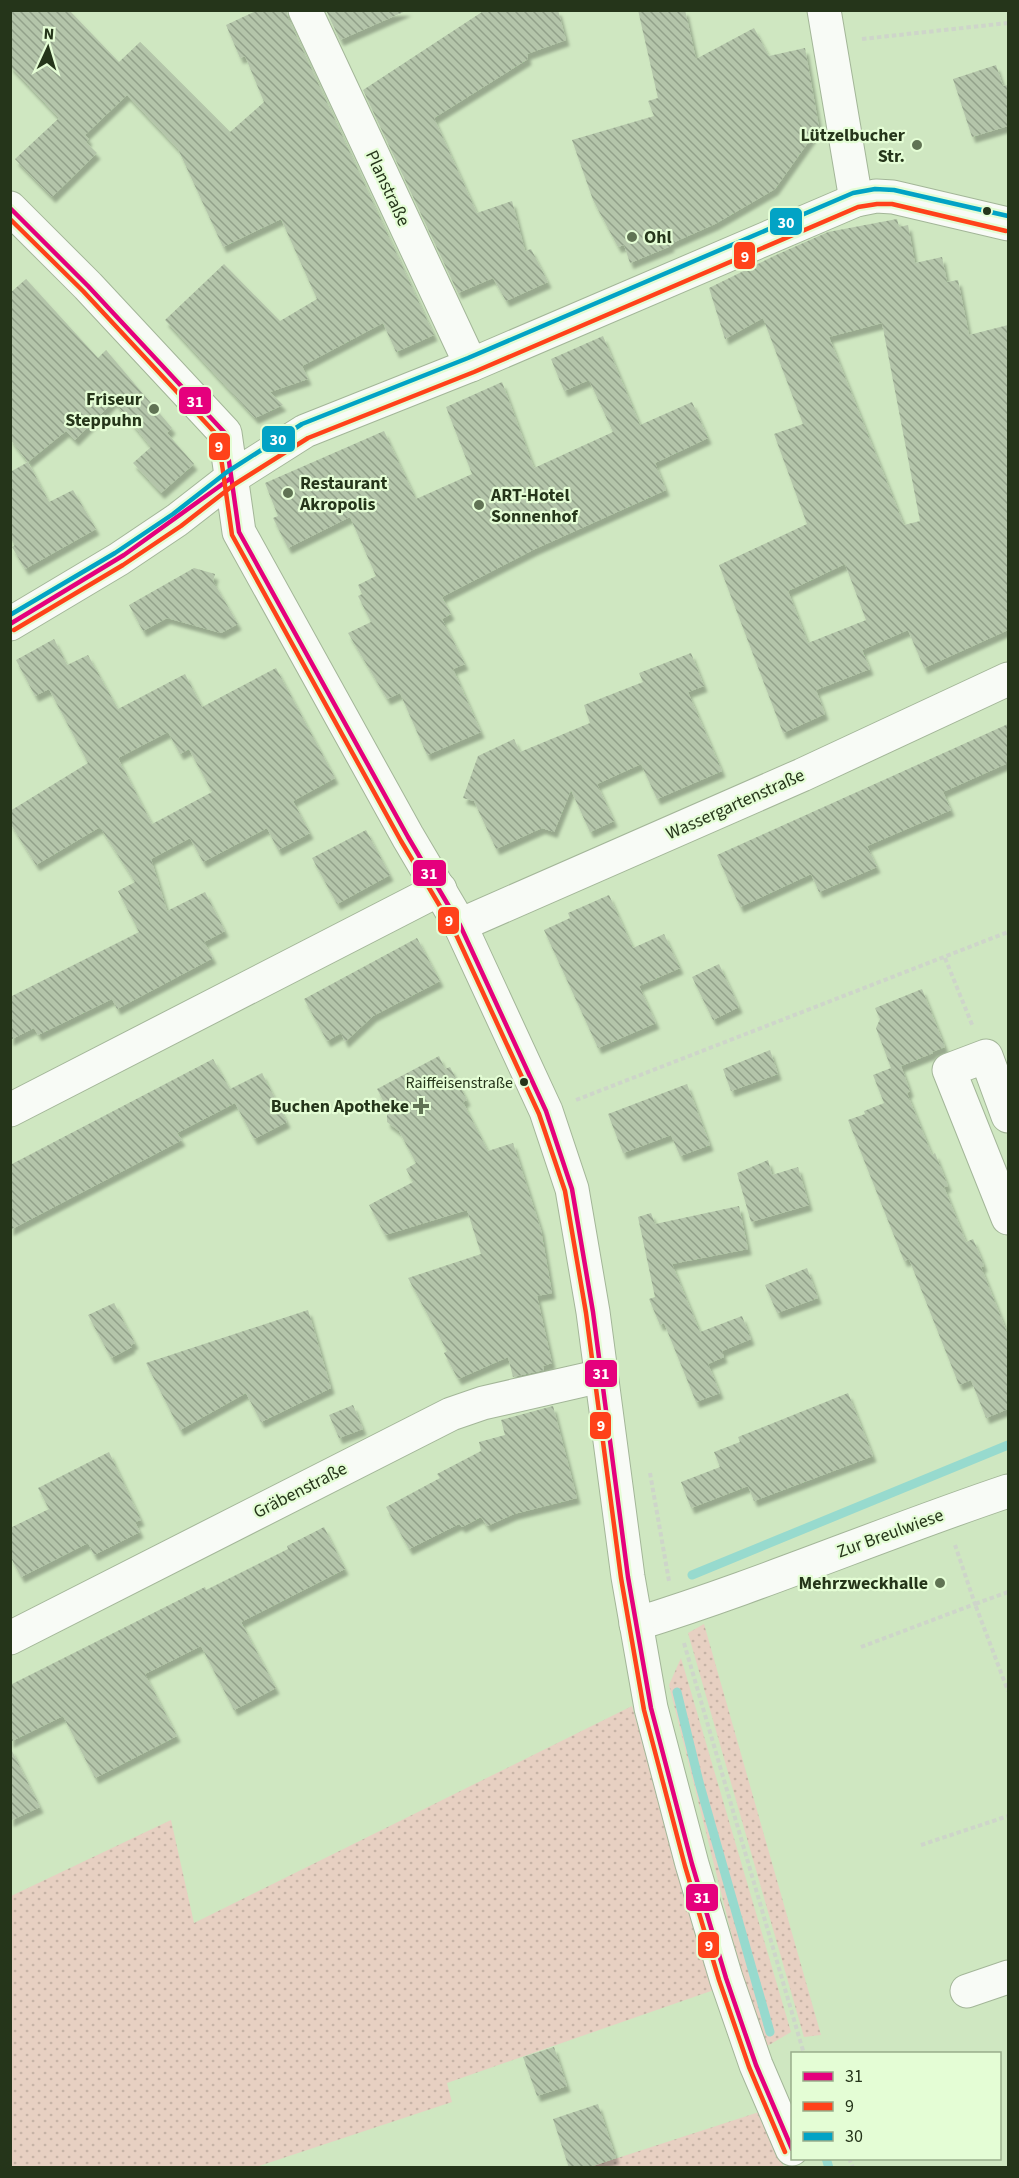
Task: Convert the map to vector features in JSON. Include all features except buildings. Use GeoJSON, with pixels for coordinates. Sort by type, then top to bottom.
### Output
{"type":"FeatureCollection","features":[{"type":"Feature","properties":{"kind":"main road","name":"Planstraße"},"geometry":{"type":"LineString","coordinates":[[305,10],[471,365]]}},
{"type":"Feature","properties":{"kind":"main road"},"geometry":{"type":"LineString","coordinates":[[824,10],[856,200]]}},
{"type":"Feature","properties":{"kind":"main road"},"geometry":{"type":"LineString","coordinates":[[10,624],[138,546],[177,520],[231,478],[305,431],[471,365],[856,200],[876,196],[893,196],[1008,224]]}},
{"type":"Feature","properties":{"kind":"main road"},"geometry":{"type":"LineString","coordinates":[[10,208],[88,286],[225,433],[239,532],[408,837],[460,925],[546,1111],[572,1189],[593,1312],[636,1624],[651,1708],[698,1887],[726,1978],[756,2065],[791,2148]]}},
{"type":"Feature","properties":{"kind":"main road","name":"Wassergartenstraße"},"geometry":{"type":"LineString","coordinates":[[460,925],[802,775],[1008,679]]}},
{"type":"Feature","properties":{"kind":"main road"},"geometry":{"type":"LineString","coordinates":[[10,1110],[440,889]]}},
{"type":"Feature","properties":{"kind":"main road"},"geometry":{"type":"LineString","coordinates":[[1008,1116],[986,1056],[949,1070],[1008,1218]]}},
{"type":"Feature","properties":{"kind":"main road"},"geometry":{"type":"LineString","coordinates":[[987,1164],[1008,1138]]}},
{"type":"Feature","properties":{"kind":"main road","name":"Gräbenstraße"},"geometry":{"type":"LineString","coordinates":[[10,1638],[451,1414],[483,1403],[601,1376]]}},
{"type":"Feature","properties":{"kind":"main road","name":"Zur Breulwiese"},"geometry":{"type":"LineString","coordinates":[[636,1624],[675,1612],[1008,1491]]}},
{"type":"Feature","properties":{"kind":"main road"},"geometry":{"type":"LineString","coordinates":[[967,1991],[1008,1977]]}},
{"type":"Feature","properties":{"kind":"path"},"geometry":{"type":"LineString","coordinates":[[829,43],[1008,23]]}},
{"type":"Feature","properties":{"kind":"path"},"geometry":{"type":"LineString","coordinates":[[546,1111],[1008,932]]}},
{"type":"Feature","properties":{"kind":"path"},"geometry":{"type":"LineString","coordinates":[[945,958],[986,1056]]}},
{"type":"Feature","properties":{"kind":"path"},"geometry":{"type":"LineString","coordinates":[[944,1513],[975,1605],[1008,1691]]}},
{"type":"Feature","properties":{"kind":"path"},"geometry":{"type":"LineString","coordinates":[[861,1647],[1008,1592]]}},
{"type":"Feature","properties":{"kind":"path"},"geometry":{"type":"LineString","coordinates":[[675,1612],[803,2052]]}},
{"type":"Feature","properties":{"kind":"path"},"geometry":{"type":"LineString","coordinates":[[921,1845],[1008,1816]]}},
{"type":"Feature","properties":{"kind":"shaded area"},"geometry":{"type":"Polygon","coordinates":[[[704,1624],[821,2035],[804,2037],[688,1633],[704,1624]]]}},
{"type":"Feature","properties":{"kind":"shaded area"},"geometry":{"type":"Polygon","coordinates":[[[681,1658],[791,2032],[764,2048],[734,1944],[669,1685],[681,1658]]]}},
{"type":"Feature","properties":{"kind":"shaded area"},"geometry":{"type":"Polygon","coordinates":[[[632,1706],[714,1990],[447,2083],[452,2102],[256,2167],[11,2168],[11,1896],[171,1820],[194,1923],[632,1706]]]}},
{"type":"Feature","properties":{"kind":"shaded area"},"geometry":{"type":"Polygon","coordinates":[[[759,2112],[784,2167],[587,2168],[759,2112]]]}},
{"type":"Feature","properties":{"kind":"waterway"},"geometry":{"type":"LineString","coordinates":[[692,1575],[1008,1445]]}},
{"type":"Feature","properties":{"kind":"waterway"},"geometry":{"type":"LineString","coordinates":[[677,1692],[699,1782],[770,2032]]}},
{"type":"Feature","properties":{"kind":"waterway"},"geometry":{"type":"LineString","coordinates":[[827,2160],[829,2168]]}},
{"type":"Feature","properties":{"kind":"transit line","name":"30"},"geometry":{"type":"LineString","coordinates":[[10,615],[115,553],[173,514],[227,472],[302,424],[468,358],[853,193],[875,189],[894,190],[1008,216]]}},
{"type":"Feature","properties":{"kind":"transit line","name":"9"},"geometry":{"type":"LineString","coordinates":[[14,630],[123,565],[181,526],[235,484],[308,438],[474,372],[858,207],[892,204],[1006,231]]}},
{"type":"Feature","properties":{"kind":"transit line","name":"31"},"geometry":{"type":"LineString","coordinates":[[10,208],[88,286],[225,433],[239,532],[408,837],[460,925],[546,1111],[572,1189],[593,1312],[628,1577],[651,1708],[692,1864],[726,1978],[756,2065],[791,2147]]}},
{"type":"Feature","properties":{"kind":"transit line","name":"9"},"geometry":{"type":"LineString","coordinates":[[10,219],[83,291],[218,436],[232,535],[401,841],[453,928],[539,1114],[565,1191],[586,1313],[621,1578],[644,1710],[685,1866],[719,1980],[749,2067],[785,2152]]}},
{"type":"Feature","properties":{"kind":"transit line","name":"31"},"geometry":{"type":"LineString","coordinates":[[10,624],[124,555],[231,478]]}},
{"type":"Feature","properties":{"kind":"place","name":"Lützelbucher Str."},"geometry":{"type":"Point","coordinates":[917,145]}},
{"type":"Feature","properties":{"kind":"place","name":"Ohl"},"geometry":{"type":"Point","coordinates":[632,237]}},
{"type":"Feature","properties":{"kind":"place","name":"Friseur Steppuhn"},"geometry":{"type":"Point","coordinates":[154,409]}},
{"type":"Feature","properties":{"kind":"place","name":"Restaurant Akropolis"},"geometry":{"type":"Point","coordinates":[288,493]}},
{"type":"Feature","properties":{"kind":"place","name":"ART-Hotel Sonnenhof"},"geometry":{"type":"Point","coordinates":[479,505]}},
{"type":"Feature","properties":{"kind":"place","name":"Raiffeisenstraße"},"geometry":{"type":"Point","coordinates":[524,1082]}},
{"type":"Feature","properties":{"kind":"place","name":"Buchen Apotheke"},"geometry":{"type":"Point","coordinates":[421,1106]}},
{"type":"Feature","properties":{"kind":"place","name":"Mehrzweckhalle"},"geometry":{"type":"Point","coordinates":[940,1583]}}]}
